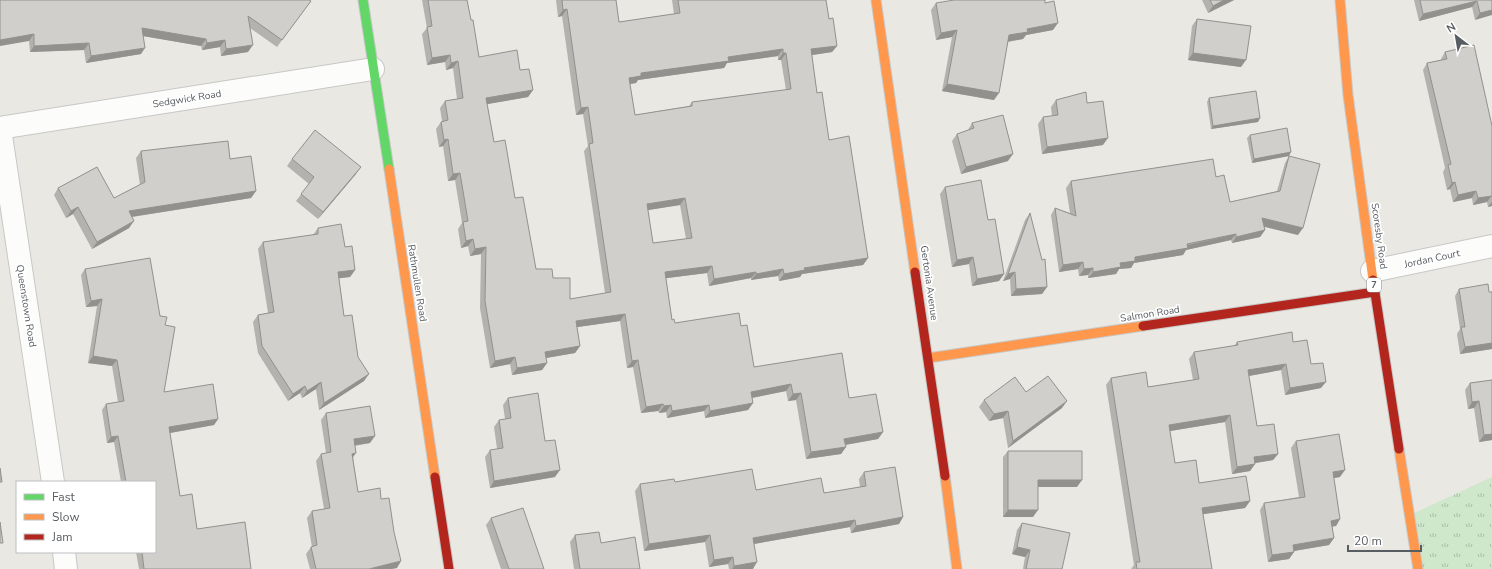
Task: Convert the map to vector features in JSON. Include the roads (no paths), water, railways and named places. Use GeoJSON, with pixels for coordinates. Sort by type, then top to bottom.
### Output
{"type":"FeatureCollection","features":[{"type":"Feature","properties":{"kind":"street","name":"Rathmullen Road"},"geometry":{"type":"LineString","coordinates":[[363,0],[450,569]]}},
{"type":"Feature","properties":{"kind":"street","name":"Gertonia Avenue"},"geometry":{"type":"LineString","coordinates":[[876,0],[958,561],[957,569]]}},
{"type":"Feature","properties":{"kind":"street","name":"Scoresby Road"},"geometry":{"type":"LineString","coordinates":[[1340,0],[1348,95],[1374,282],[1418,569]]}},
{"type":"Feature","properties":{"kind":"street","name":"Sedgwick Road"},"geometry":{"type":"LineString","coordinates":[[0,128],[373,70]]}},
{"type":"Feature","properties":{"kind":"street","name":"Queenstown Road"},"geometry":{"type":"LineString","coordinates":[[0,128],[53,481]]}},
{"type":"Feature","properties":{"kind":"street","name":"Jordan Court"},"geometry":{"type":"LineString","coordinates":[[1374,282],[1492,246]]}},
{"type":"Feature","properties":{"kind":"street","name":"Salmon Road"},"geometry":{"type":"LineString","coordinates":[[928,358],[1374,282]]}},
{"type":"Feature","properties":{"kind":"street"},"geometry":{"type":"LineString","coordinates":[[64,553],[66,569]]}}]}
